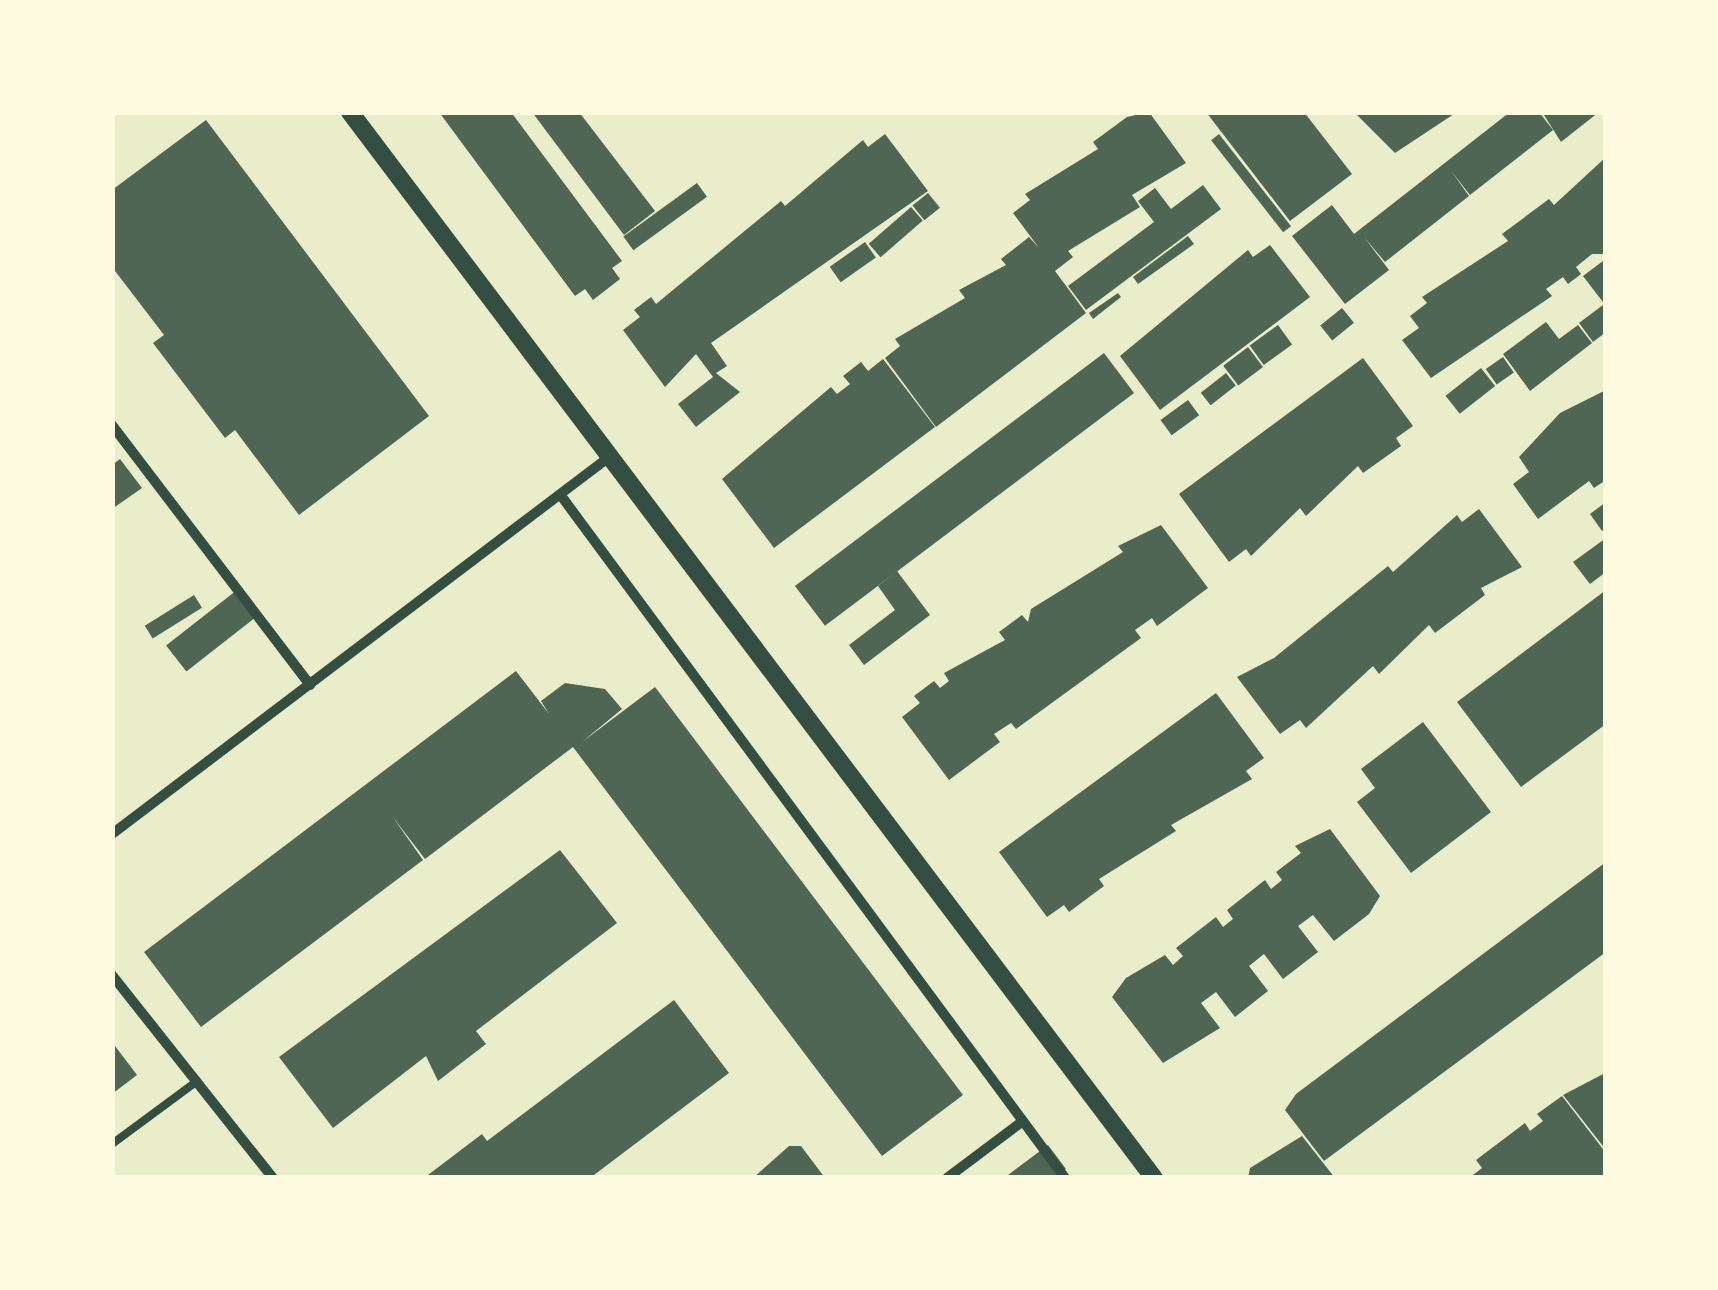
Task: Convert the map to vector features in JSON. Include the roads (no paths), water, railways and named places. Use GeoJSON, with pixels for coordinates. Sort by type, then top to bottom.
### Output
{"type":"FeatureCollection","features":[{"type":"Feature","properties":{"kind":"street"},"geometry":{"type":"LineString","coordinates":[[350,112],[1154,1178]]}},
{"type":"Feature","properties":{"kind":"street"},"geometry":{"type":"LineString","coordinates":[[112,426],[310,685]]}},
{"type":"Feature","properties":{"kind":"street"},"geometry":{"type":"LineString","coordinates":[[112,834],[562,497],[609,457]]}},
{"type":"Feature","properties":{"kind":"street"},"geometry":{"type":"LineString","coordinates":[[562,497],[1065,1178]]}},
{"type":"Feature","properties":{"kind":"street"},"geometry":{"type":"LineString","coordinates":[[112,976],[272,1178]]}},
{"type":"Feature","properties":{"kind":"street"},"geometry":{"type":"LineString","coordinates":[[947,1178],[1022,1121]]}},
{"type":"Feature","properties":{"kind":"lane"},"geometry":{"type":"LineString","coordinates":[[112,1144],[197,1080]]}}]}
